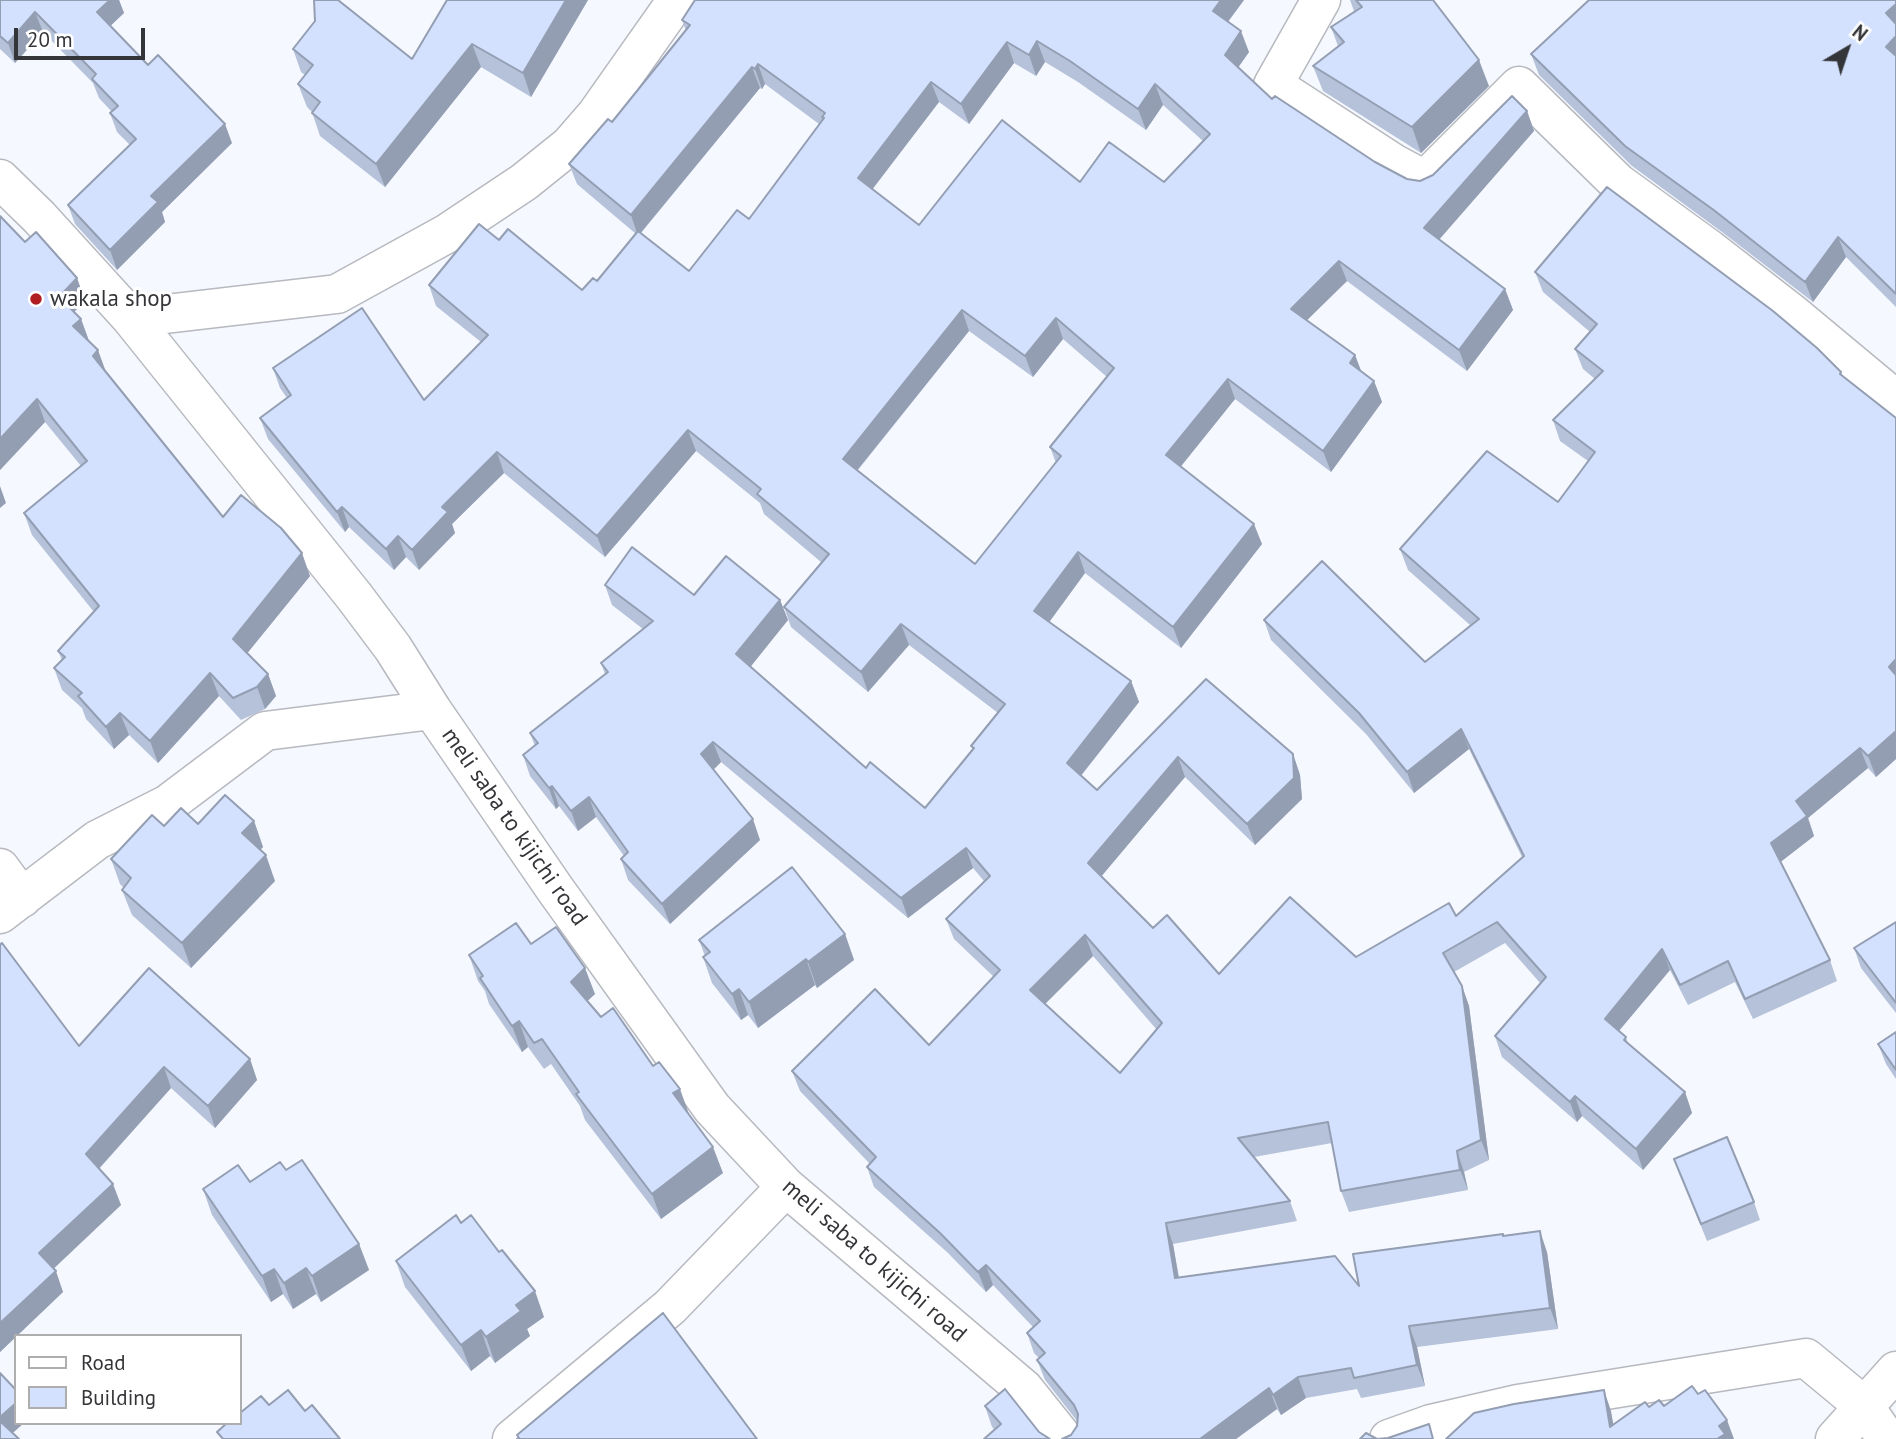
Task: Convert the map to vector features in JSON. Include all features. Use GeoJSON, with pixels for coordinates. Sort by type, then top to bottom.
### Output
{"type":"FeatureCollection","features":[{"type":"Feature","properties":{"kind":"street"},"geometry":{"type":"LineString","coordinates":[[131,318],[337,295],[446,234],[524,182],[570,145],[596,115],[677,0]]}},
{"type":"Feature","properties":{"kind":"street"},"geometry":{"type":"LineString","coordinates":[[1321,0],[1273,85],[1392,163],[1425,180],[1519,86],[1618,183],[1794,315],[1896,400]]}},
{"type":"Feature","properties":{"kind":"street","name":"meli saba to kijichi road"},"geometry":{"type":"LineString","coordinates":[[0,179],[39,217],[131,318],[354,596],[393,648],[432,710],[555,889],[712,1108],[786,1187],[1024,1389],[1064,1439]]}},
{"type":"Feature","properties":{"kind":"street"},"geometry":{"type":"LineString","coordinates":[[7,893],[97,840],[167,804],[265,731],[432,710]]}},
{"type":"Feature","properties":{"kind":"street"},"geometry":{"type":"LineString","coordinates":[[512,1439],[670,1307],[786,1187]]}},
{"type":"Feature","properties":{"kind":"street"},"geometry":{"type":"LineString","coordinates":[[1389,1439],[1431,1424],[1518,1404],[1806,1358],[1864,1406],[1887,1439]]}},
{"type":"Feature","properties":{"kind":"street"},"geometry":{"type":"LineString","coordinates":[[1835,1439],[1896,1371]]}},
{"type":"Feature","properties":{"kind":"building"},"geometry":{"type":"Polygon","coordinates":[[[0,0],[110,0],[97,12],[148,65],[158,55],[225,124],[151,196],[158,202],[110,250],[68,205],[136,139],[110,113],[118,106],[92,79],[96,74],[35,12],[8,43],[0,36],[0,0]]]}},
{"type":"Feature","properties":{"kind":"building"},"geometry":{"type":"Polygon","coordinates":[[[314,0],[338,0],[412,59],[447,0],[566,0],[523,73],[472,44],[376,164],[312,113],[320,102],[298,84],[313,65],[293,49],[315,21],[314,0]]]}},
{"type":"Feature","properties":{"kind":"building"},"geometry":{"type":"Polygon","coordinates":[[[695,0],[1221,0],[1213,11],[1241,31],[1225,55],[1272,99],[1275,96],[1375,162],[1407,179],[1420,181],[1433,175],[1512,96],[1527,111],[1424,228],[1505,289],[1459,350],[1339,261],[1291,309],[1355,355],[1350,363],[1374,381],[1323,451],[1228,379],[1166,455],[1254,524],[1173,627],[1078,552],[1034,611],[1131,681],[1067,763],[1097,790],[1206,679],[1293,754],[1294,778],[1247,824],[1178,757],[1088,863],[1153,928],[1167,915],[1219,974],[1290,897],[1356,957],[1449,903],[1456,916],[1524,856],[1461,729],[1407,772],[1359,713],[1264,620],[1322,561],[1425,662],[1479,619],[1400,549],[1487,451],[1558,502],[1595,452],[1553,420],[1603,371],[1575,349],[1597,324],[1535,272],[1607,187],[1773,311],[1817,348],[1840,374],[1896,418],[1896,659],[1889,667],[1896,675],[1896,731],[1868,756],[1860,748],[1796,801],[1807,816],[1771,843],[1830,960],[1745,999],[1728,961],[1680,985],[1662,949],[1605,1019],[1626,1037],[1624,1040],[1685,1092],[1636,1149],[1575,1096],[1570,1102],[1495,1036],[1546,977],[1497,922],[1443,953],[1462,986],[1481,1140],[1457,1151],[1460,1170],[1341,1191],[1328,1122],[1238,1138],[1290,1201],[1166,1223],[1175,1278],[1335,1256],[1359,1286],[1353,1254],[1540,1231],[1550,1308],[1409,1326],[1417,1365],[1354,1378],[1351,1368],[1298,1377],[1273,1395],[1269,1388],[1200,1439],[1062,1439],[1071,1435],[1077,1426],[1078,1414],[1074,1405],[1037,1360],[1045,1353],[1027,1333],[1040,1321],[986,1265],[978,1272],[940,1233],[867,1167],[876,1157],[792,1071],[875,989],[929,1045],[1000,970],[946,919],[990,876],[966,848],[901,898],[713,742],[701,754],[753,819],[662,904],[621,859],[628,852],[589,797],[571,811],[523,755],[538,743],[530,733],[608,672],[601,663],[653,621],[605,585],[632,547],[694,595],[726,556],[780,600],[736,654],[866,768],[870,762],[925,808],[974,748],[971,746],[1005,704],[901,624],[861,672],[784,607],[829,554],[757,494],[761,489],[688,430],[597,536],[497,452],[442,507],[448,512],[412,550],[398,536],[386,549],[342,507],[337,512],[260,418],[291,395],[273,368],[362,308],[424,400],[488,335],[429,285],[479,224],[499,240],[508,229],[582,290],[593,278],[597,281],[638,231],[689,271],[737,210],[749,219],[824,118],[822,117],[825,113],[758,64],[755,69],[752,67],[631,215],[569,164],[608,119],[612,122],[690,25],[682,20],[695,0]],[[1037,41],[1029,55],[1007,42],[961,104],[931,82],[858,178],[919,225],[1002,120],[1080,182],[1109,142],[1164,182],[1210,134],[1155,84],[1138,109],[1037,41]],[[962,310],[843,459],[975,564],[1061,456],[1050,447],[1114,368],[1056,318],[1025,356],[962,310]],[[1085,935],[1030,990],[1120,1073],[1162,1023],[1085,935]]]}},
{"type":"Feature","properties":{"kind":"building"},"geometry":{"type":"Polygon","coordinates":[[[1356,0],[1433,0],[1479,60],[1412,127],[1313,66],[1344,42],[1331,27],[1362,7],[1356,0]]]}},
{"type":"Feature","properties":{"kind":"building"},"geometry":{"type":"Polygon","coordinates":[[[1589,0],[1896,0],[1896,4],[1886,13],[1896,24],[1896,36],[1886,47],[1896,56],[1896,294],[1838,237],[1805,282],[1715,211],[1625,146],[1531,54],[1589,0]]]}},
{"type":"Feature","properties":{"kind":"building"},"geometry":{"type":"Polygon","coordinates":[[[0,216],[25,242],[36,232],[77,278],[59,297],[81,319],[73,326],[98,350],[93,356],[223,517],[241,495],[281,528],[302,553],[233,639],[268,674],[257,687],[233,698],[210,673],[150,741],[120,713],[106,727],[78,696],[82,693],[54,668],[65,657],[58,651],[99,606],[24,513],[87,461],[37,399],[0,439],[0,216]]]}},
{"type":"Feature","properties":{"kind":"building"},"geometry":{"type":"Polygon","coordinates":[[[225,795],[254,821],[242,833],[266,855],[182,943],[122,890],[131,878],[111,859],[152,815],[164,826],[181,808],[198,824],[225,795]]]}},
{"type":"Feature","properties":{"kind":"building"},"geometry":{"type":"Polygon","coordinates":[[[792,867],[845,934],[808,962],[806,959],[749,1002],[739,989],[732,994],[703,957],[710,952],[699,940],[792,867]]]}},
{"type":"Feature","properties":{"kind":"building"},"geometry":{"type":"Polygon","coordinates":[[[1896,922],[1896,1003],[1854,948],[1896,922]]]}},
{"type":"Feature","properties":{"kind":"building"},"geometry":{"type":"Polygon","coordinates":[[[516,923],[531,944],[556,927],[585,968],[571,982],[601,1017],[613,1008],[653,1066],[659,1062],[680,1089],[673,1093],[713,1147],[652,1194],[576,1094],[579,1092],[542,1039],[534,1043],[519,1021],[512,1026],[480,978],[483,976],[469,955],[516,923]]]}},
{"type":"Feature","properties":{"kind":"building"},"geometry":{"type":"Polygon","coordinates":[[[2,943],[79,1046],[149,968],[250,1059],[208,1106],[164,1067],[86,1154],[113,1184],[39,1253],[56,1271],[0,1323],[0,945],[2,943]]]}},
{"type":"Feature","properties":{"kind":"building"},"geometry":{"type":"Polygon","coordinates":[[[1896,1032],[1896,1070],[1878,1044],[1896,1032]]]}},
{"type":"Feature","properties":{"kind":"building"},"geometry":{"type":"Polygon","coordinates":[[[1727,1137],[1754,1202],[1701,1224],[1674,1159],[1727,1137]]]}},
{"type":"Feature","properties":{"kind":"building"},"geometry":{"type":"Polygon","coordinates":[[[302,1160],[359,1244],[312,1276],[306,1268],[284,1283],[274,1269],[262,1276],[203,1189],[238,1165],[250,1182],[280,1162],[286,1170],[302,1160]]]}},
{"type":"Feature","properties":{"kind":"building"},"geometry":{"type":"Polygon","coordinates":[[[456,1215],[461,1223],[471,1215],[499,1252],[502,1250],[535,1291],[516,1305],[521,1311],[486,1337],[481,1330],[461,1345],[396,1261],[456,1215]]]}},
{"type":"Feature","properties":{"kind":"building"},"geometry":{"type":"Polygon","coordinates":[[[663,1313],[757,1439],[517,1439],[517,1435],[663,1313]]]}},
{"type":"Feature","properties":{"kind":"building"},"geometry":{"type":"Polygon","coordinates":[[[0,1373],[14,1388],[14,1405],[0,1417],[0,1373]]]}},
{"type":"Feature","properties":{"kind":"building"},"geometry":{"type":"Polygon","coordinates":[[[1692,1386],[1698,1394],[1705,1390],[1727,1420],[1719,1426],[1725,1434],[1717,1439],[1446,1439],[1474,1413],[1604,1390],[1610,1427],[1645,1402],[1649,1407],[1659,1400],[1664,1406],[1692,1386]]]}},
{"type":"Feature","properties":{"kind":"building"},"geometry":{"type":"Polygon","coordinates":[[[1005,1389],[1039,1432],[1050,1439],[984,1439],[1001,1424],[985,1406],[1005,1389]]]}},
{"type":"Feature","properties":{"kind":"building"},"geometry":{"type":"Polygon","coordinates":[[[288,1390],[305,1411],[312,1405],[340,1439],[223,1439],[217,1432],[225,1425],[242,1425],[242,1411],[261,1396],[269,1405],[288,1390]]]}},
{"type":"Feature","properties":{"kind":"building"},"geometry":{"type":"Polygon","coordinates":[[[0,1421],[19,1439],[0,1439],[0,1421]]]}},
{"type":"Feature","properties":{"kind":"building"},"geometry":{"type":"Polygon","coordinates":[[[1429,1424],[1433,1439],[1377,1439],[1429,1424]]]}},
{"type":"Feature","properties":{"kind":"building"},"geometry":{"type":"Polygon","coordinates":[[[1366,1433],[1377,1439],[1360,1439],[1366,1433]]]}},
{"type":"Feature","properties":{"kind":"place","name":"wakala shop"},"geometry":{"type":"Point","coordinates":[36,299]}}]}
